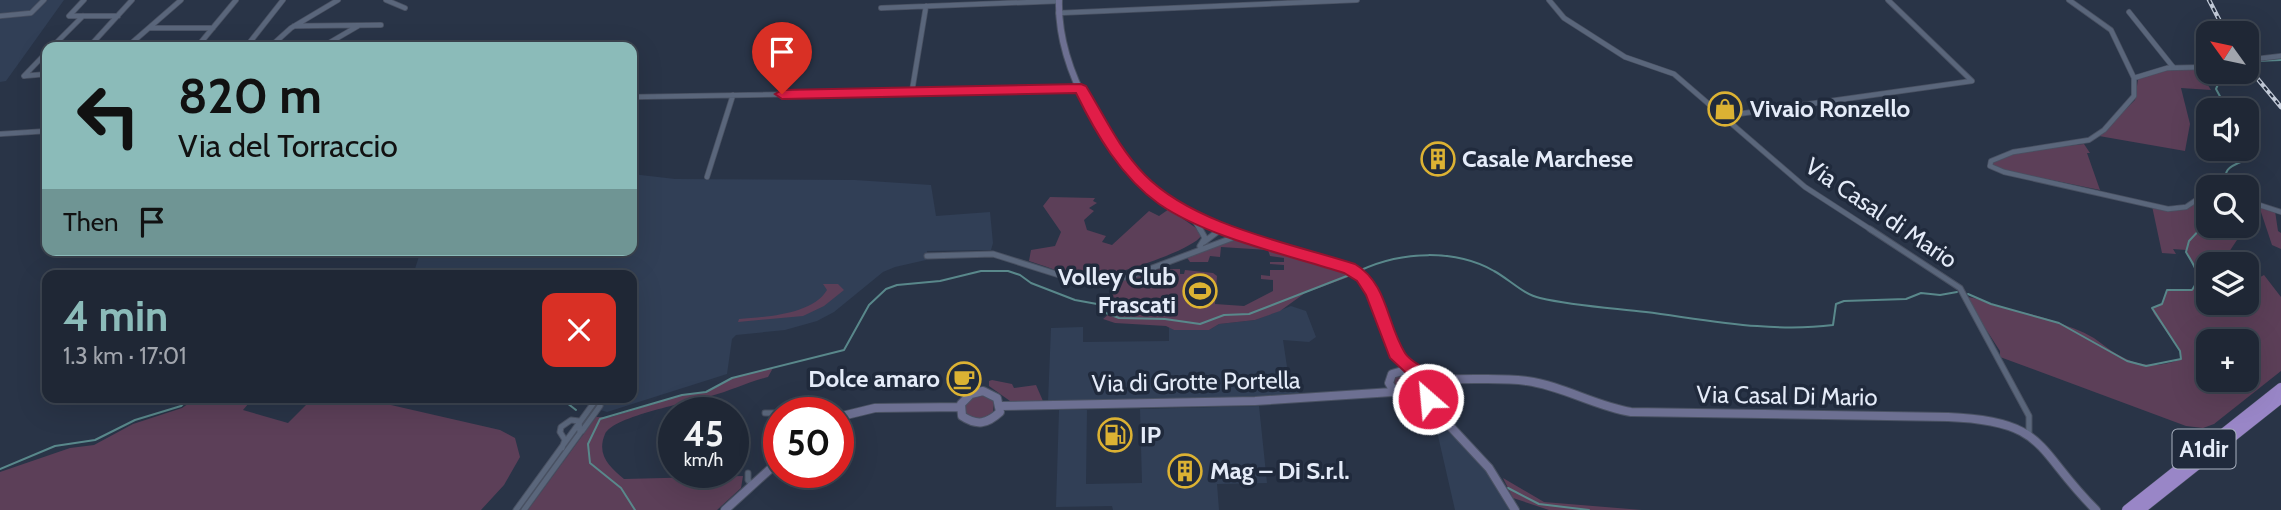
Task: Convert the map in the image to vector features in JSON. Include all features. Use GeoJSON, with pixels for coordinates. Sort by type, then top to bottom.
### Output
{"type":"FeatureCollection","features":[{"type":"Feature","properties":{"kind":"highway","name":"A1dir"},"geometry":{"type":"LineString","coordinates":[[2127,510],[2281,388]]}},
{"type":"Feature","properties":{"kind":"highway","name":"A1dir"},"geometry":{"type":"LineString","coordinates":[[2140,510],[2281,398]]}},
{"type":"Feature","properties":{"kind":"main road"},"geometry":{"type":"LineString","coordinates":[[1059,0],[1058,13],[1068,63],[1101,130],[1140,179],[1158,196],[1192,217],[1359,274],[1373,290],[1398,358],[1396,372]]}},
{"type":"Feature","properties":{"kind":"main road"},"geometry":{"type":"LineString","coordinates":[[1398,358],[1425,380],[1434,410],[1489,468],[1515,510]]}},
{"type":"Feature","properties":{"kind":"main road"},"geometry":{"type":"LineString","coordinates":[[1417,372],[1396,372],[1390,378],[1392,392],[1434,410]]}},
{"type":"Feature","properties":{"kind":"main road","name":"Via Casal Di Mario"},"geometry":{"type":"LineString","coordinates":[[1417,372],[1446,379],[1531,382],[1608,408],[1631,412],[1982,420],[2002,424],[2029,434],[2040,443],[2075,489],[2096,510]]}},
{"type":"Feature","properties":{"kind":"main road"},"geometry":{"type":"LineString","coordinates":[[1409,401],[1421,398],[1434,382],[1446,379]]}},
{"type":"Feature","properties":{"kind":"main road"},"geometry":{"type":"LineString","coordinates":[[983,391],[996,396],[1001,406],[994,419],[980,424],[965,419],[961,407],[968,396],[983,391]]}},
{"type":"Feature","properties":{"kind":"main road","name":"Via di Grotte Portella"},"geometry":{"type":"LineString","coordinates":[[1001,406],[1261,400],[1392,392]]}},
{"type":"Feature","properties":{"kind":"main road"},"geometry":{"type":"LineString","coordinates":[[854,412],[870,408],[961,407]]}},
{"type":"Feature","properties":{"kind":"main road"},"geometry":{"type":"LineString","coordinates":[[725,510],[763,475]]}},
{"type":"Feature","properties":{"kind":"street"},"geometry":{"type":"LineString","coordinates":[[0,14],[27,14],[36,10],[44,0]]}},
{"type":"Feature","properties":{"kind":"street"},"geometry":{"type":"LineString","coordinates":[[84,0],[69,16],[118,16]]}},
{"type":"Feature","properties":{"kind":"street"},"geometry":{"type":"LineString","coordinates":[[94,42],[132,0]]}},
{"type":"Feature","properties":{"kind":"street"},"geometry":{"type":"LineString","coordinates":[[133,42],[181,0]]}},
{"type":"Feature","properties":{"kind":"street"},"geometry":{"type":"LineString","coordinates":[[201,42],[236,0]]}},
{"type":"Feature","properties":{"kind":"street"},"geometry":{"type":"LineString","coordinates":[[250,42],[283,0]]}},
{"type":"Feature","properties":{"kind":"street"},"geometry":{"type":"LineString","coordinates":[[319,11],[328,0]]}},
{"type":"Feature","properties":{"kind":"street"},"geometry":{"type":"LineString","coordinates":[[276,42],[294,26],[338,0]]}},
{"type":"Feature","properties":{"kind":"street"},"geometry":{"type":"LineString","coordinates":[[386,0],[405,8]]}},
{"type":"Feature","properties":{"kind":"street"},"geometry":{"type":"LineString","coordinates":[[881,8],[1059,0]]}},
{"type":"Feature","properties":{"kind":"street"},"geometry":{"type":"LineString","coordinates":[[1058,13],[1357,0]]}},
{"type":"Feature","properties":{"kind":"street","name":"Via Casal di Mario"},"geometry":{"type":"LineString","coordinates":[[1549,0],[1564,18],[1625,57],[1674,74],[1826,203],[1960,288],[2029,416],[2029,434]]}},
{"type":"Feature","properties":{"kind":"street"},"geometry":{"type":"LineString","coordinates":[[1724,116],[1972,81],[1888,0]]}},
{"type":"Feature","properties":{"kind":"street"},"geometry":{"type":"LineString","coordinates":[[2069,0],[2111,30],[2134,78],[2133,98],[2099,134],[2081,143],[2016,152],[1990,162],[1992,168],[2168,209],[2188,206],[2196,200]]}},
{"type":"Feature","properties":{"kind":"street"},"geometry":{"type":"LineString","coordinates":[[912,92],[926,6]]}},
{"type":"Feature","properties":{"kind":"street"},"geometry":{"type":"LineString","coordinates":[[2129,12],[2173,67]]}},
{"type":"Feature","properties":{"kind":"street"},"geometry":{"type":"LineString","coordinates":[[57,42],[83,16]]}},
{"type":"Feature","properties":{"kind":"street"},"geometry":{"type":"LineString","coordinates":[[330,42],[359,25]]}},
{"type":"Feature","properties":{"kind":"street"},"geometry":{"type":"LineString","coordinates":[[294,26],[381,25]]}},
{"type":"Feature","properties":{"kind":"street"},"geometry":{"type":"LineString","coordinates":[[149,28],[213,28]]}},
{"type":"Feature","properties":{"kind":"street"},"geometry":{"type":"LineString","coordinates":[[2259,59],[2281,56]]}},
{"type":"Feature","properties":{"kind":"street"},"geometry":{"type":"LineString","coordinates":[[42,57],[24,76],[42,74]]}},
{"type":"Feature","properties":{"kind":"street"},"geometry":{"type":"LineString","coordinates":[[2134,78],[2173,67],[2196,66]]}},
{"type":"Feature","properties":{"kind":"street"},"geometry":{"type":"LineString","coordinates":[[637,97],[1081,89]]}},
{"type":"Feature","properties":{"kind":"street"},"geometry":{"type":"LineString","coordinates":[[707,177],[733,95]]}},
{"type":"Feature","properties":{"kind":"street"},"geometry":{"type":"LineString","coordinates":[[0,134],[42,131]]}},
{"type":"Feature","properties":{"kind":"street"},"geometry":{"type":"LineString","coordinates":[[2259,205],[2281,212]]}},
{"type":"Feature","properties":{"kind":"street"},"geometry":{"type":"LineString","coordinates":[[1192,217],[1203,233],[1204,242]]}},
{"type":"Feature","properties":{"kind":"street"},"geometry":{"type":"LineString","coordinates":[[1217,241],[1221,229]]}},
{"type":"Feature","properties":{"kind":"street"},"geometry":{"type":"LineString","coordinates":[[1198,248],[1221,229]]}},
{"type":"Feature","properties":{"kind":"street"},"geometry":{"type":"LineString","coordinates":[[927,255],[999,255],[1077,279],[1097,282],[1124,278],[1198,248],[1240,235]]}},
{"type":"Feature","properties":{"kind":"street"},"geometry":{"type":"LineString","coordinates":[[516,510],[581,422],[597,405],[524,510]]}},
{"type":"Feature","properties":{"kind":"street"},"geometry":{"type":"LineString","coordinates":[[562,448],[565,439],[560,432],[562,425],[573,419],[581,422]]}},
{"type":"Feature","properties":{"kind":"street"},"geometry":{"type":"LineString","coordinates":[[580,433],[581,422]]}},
{"type":"Feature","properties":{"kind":"street"},"geometry":{"type":"LineString","coordinates":[[749,481],[752,485]]}},
{"type":"Feature","properties":{"kind":"shaded area"},"geometry":{"type":"Polygon","coordinates":[[[0,0],[64,0],[6,81],[0,82],[0,0]]]}},
{"type":"Feature","properties":{"kind":"shaded area"},"geometry":{"type":"Polygon","coordinates":[[[2196,67],[2196,84],[2207,84],[2211,90],[2181,88],[2190,124],[2185,151],[2099,136],[2135,100],[2138,79],[2167,68],[2196,67]]]}},
{"type":"Feature","properties":{"kind":"shaded area"},"geometry":{"type":"Polygon","coordinates":[[[2084,144],[2090,153],[2087,153],[2100,190],[1992,166],[1994,161],[2014,152],[2084,144]]]}},
{"type":"Feature","properties":{"kind":"shaded area"},"geometry":{"type":"Polygon","coordinates":[[[637,175],[675,179],[855,180],[931,185],[936,216],[990,212],[993,243],[991,250],[927,251],[926,260],[883,272],[834,312],[817,321],[785,330],[736,335],[732,339],[727,374],[637,402],[637,270],[415,270],[419,256],[637,256],[637,175]]]}},
{"type":"Feature","properties":{"kind":"shaded area"},"geometry":{"type":"Polygon","coordinates":[[[1050,197],[1095,198],[1093,201],[1097,203],[1089,208],[1094,211],[1084,220],[1087,230],[1106,236],[1102,242],[1112,245],[1149,211],[1159,216],[1169,209],[1196,228],[1201,236],[1195,242],[1167,255],[1115,273],[1091,277],[1067,274],[1029,261],[1031,250],[1055,246],[1061,232],[1043,206],[1050,197]]]}},
{"type":"Feature","properties":{"kind":"shaded area"},"geometry":{"type":"Polygon","coordinates":[[[2196,201],[2196,238],[2245,240],[2237,240],[2229,252],[2196,252],[2196,269],[2186,250],[2173,249],[2176,254],[2162,253],[2152,206],[2178,210],[2196,201]]]}},
{"type":"Feature","properties":{"kind":"shaded area"},"geometry":{"type":"Polygon","coordinates":[[[2259,206],[2275,211],[2278,231],[2281,233],[2281,249],[2272,245],[2259,206]]]}},
{"type":"Feature","properties":{"kind":"shaded area"},"geometry":{"type":"Polygon","coordinates":[[[1233,239],[1335,265],[1354,275],[1305,293],[1280,311],[1255,320],[1219,324],[1209,330],[1174,330],[1166,326],[1115,323],[1103,319],[1109,314],[1112,284],[1155,269],[1180,269],[1180,274],[1184,274],[1185,270],[1213,273],[1217,276],[1215,304],[1244,306],[1273,291],[1273,280],[1261,279],[1261,275],[1270,276],[1270,270],[1284,270],[1284,265],[1270,262],[1284,262],[1284,258],[1270,256],[1268,250],[1221,247],[1220,257],[1210,256],[1208,262],[1190,262],[1186,256],[1233,239]]]}},
{"type":"Feature","properties":{"kind":"shaded area"},"geometry":{"type":"Polygon","coordinates":[[[2264,275],[2281,297],[2281,371],[2259,388],[2259,329],[2196,329],[2196,392],[2254,392],[2214,424],[2203,428],[2186,426],[2000,357],[2000,351],[1965,297],[2074,328],[2127,359],[2136,363],[2157,365],[2181,359],[2180,351],[2152,308],[2162,304],[2167,290],[2192,290],[2196,285],[2196,315],[2259,315],[2259,278],[2264,275]]]}},
{"type":"Feature","properties":{"kind":"shaded area"},"geometry":{"type":"Polygon","coordinates":[[[823,284],[838,284],[844,290],[824,306],[803,316],[738,322],[739,319],[799,310],[820,298],[827,290],[823,284]]]}},
{"type":"Feature","properties":{"kind":"shaded area"},"geometry":{"type":"Polygon","coordinates":[[[1291,306],[1306,311],[1316,337],[1309,342],[1283,340],[1290,387],[1304,396],[1048,402],[1051,328],[1083,327],[1083,342],[1169,341],[1169,327],[1174,330],[1209,330],[1219,324],[1255,320],[1291,306]]]}},
{"type":"Feature","properties":{"kind":"shaded area"},"geometry":{"type":"Polygon","coordinates":[[[773,368],[768,377],[718,394],[706,397],[676,397],[706,392],[732,378],[773,368]]]}},
{"type":"Feature","properties":{"kind":"shaded area"},"geometry":{"type":"Polygon","coordinates":[[[1407,372],[1421,379],[1423,388],[1414,396],[1396,391],[1392,380],[1394,376],[1407,372]]]}},
{"type":"Feature","properties":{"kind":"shaded area"},"geometry":{"type":"Polygon","coordinates":[[[989,381],[1012,384],[1014,388],[1036,385],[1043,401],[1010,401],[989,386],[989,381]]]}},
{"type":"Feature","properties":{"kind":"shaded area"},"geometry":{"type":"Polygon","coordinates":[[[982,395],[994,401],[993,413],[980,420],[966,416],[965,403],[972,397],[982,395]]]}},
{"type":"Feature","properties":{"kind":"shaded area"},"geometry":{"type":"Polygon","coordinates":[[[658,402],[658,409],[622,421],[605,434],[603,454],[609,465],[624,479],[658,478],[658,488],[741,488],[717,510],[528,510],[596,417],[611,417],[658,402]]]}},
{"type":"Feature","properties":{"kind":"shaded area"},"geometry":{"type":"Polygon","coordinates":[[[189,403],[249,403],[243,410],[288,423],[308,403],[382,403],[500,430],[515,438],[520,457],[504,485],[481,510],[0,510],[0,472],[70,448],[94,445],[133,424],[182,408],[189,403]]]}},
{"type":"Feature","properties":{"kind":"shaded area"},"geometry":{"type":"Polygon","coordinates":[[[589,403],[635,403],[607,412],[587,406],[589,403]]]}},
{"type":"Feature","properties":{"kind":"shaded area"},"geometry":{"type":"Polygon","coordinates":[[[1259,406],[1267,483],[1217,484],[1219,510],[1056,507],[1059,410],[1087,410],[1086,484],[1142,483],[1140,409],[1259,406]]]}},
{"type":"Feature","properties":{"kind":"shaded area"},"geometry":{"type":"Polygon","coordinates":[[[1433,414],[1478,459],[1496,482],[1510,510],[1455,510],[1433,414]]]}},
{"type":"Feature","properties":{"kind":"shaded area"},"geometry":{"type":"Polygon","coordinates":[[[1503,478],[1544,502],[1642,510],[1549,510],[1513,498],[1503,478]]]}},
{"type":"Feature","properties":{"kind":"waterway"},"geometry":{"type":"LineString","coordinates":[[2259,61],[2281,60]]}},
{"type":"Feature","properties":{"kind":"waterway"},"geometry":{"type":"LineString","coordinates":[[2218,84],[2216,89],[2221,98]]}},
{"type":"Feature","properties":{"kind":"waterway"},"geometry":{"type":"LineString","coordinates":[[2226,175],[2230,167],[2243,161]]}},
{"type":"Feature","properties":{"kind":"waterway"},"geometry":{"type":"LineString","coordinates":[[1968,294],[1991,304],[2059,323],[2127,361],[2146,366],[2181,359],[2180,351],[2152,308],[2162,304],[2167,290],[2192,290],[2195,285],[2196,271],[2186,252],[2189,241],[2196,234]]}},
{"type":"Feature","properties":{"kind":"waterway"},"geometry":{"type":"LineString","coordinates":[[1361,270],[1411,256],[1446,256],[1479,264],[1500,274],[1528,294],[1553,301],[1763,327],[1833,325],[1836,304],[1844,301],[1906,299],[1921,293],[1940,295],[1957,292]]}},
{"type":"Feature","properties":{"kind":"waterway"},"geometry":{"type":"LineString","coordinates":[[635,510],[621,488],[590,463],[588,444],[600,419],[682,395],[706,392],[732,378],[844,350],[869,305],[886,289],[897,285],[940,281],[981,271],[1008,271],[1075,300],[1097,304],[1106,313],[1119,318],[1165,319],[1200,324],[1224,315],[1249,314],[1352,274]]}},
{"type":"Feature","properties":{"kind":"waterway"},"geometry":{"type":"LineString","coordinates":[[0,469],[55,446],[95,440],[135,420],[184,403]]}},
{"type":"Feature","properties":{"kind":"waterway"},"geometry":{"type":"LineString","coordinates":[[567,403],[576,410]]}},
{"type":"Feature","properties":{"kind":"waterway"},"geometry":{"type":"LineString","coordinates":[[1508,488],[1539,504],[1589,510]]}},
{"type":"Feature","properties":{"kind":"railway"},"geometry":{"type":"LineString","coordinates":[[2209,0],[2220,21]]}},
{"type":"Feature","properties":{"kind":"railway"},"geometry":{"type":"LineString","coordinates":[[2259,80],[2281,107]]}},
{"type":"Feature","properties":{"kind":"place","name":"Vivaio Ronzello"},"geometry":{"type":"Point","coordinates":[1725,109]}},
{"type":"Feature","properties":{"kind":"place","name":"Casale Marchese"},"geometry":{"type":"Point","coordinates":[1438,159]}},
{"type":"Feature","properties":{"kind":"place","name":"Volley Club Frascati"},"geometry":{"type":"Point","coordinates":[1200,291]}},
{"type":"Feature","properties":{"kind":"place","name":"Dolce amaro"},"geometry":{"type":"Point","coordinates":[964,379]}},
{"type":"Feature","properties":{"kind":"place","name":"IP"},"geometry":{"type":"Point","coordinates":[1115,435]}},
{"type":"Feature","properties":{"kind":"place","name":"Mag – Di S.r.l."},"geometry":{"type":"Point","coordinates":[1185,471]}},
{"type":"Feature","properties":{"kind":"route"},"geometry":{"type":"LineString","coordinates":[[782,94],[1081,89],[1099,127],[1121,157],[1153,192],[1163,199],[1188,215],[1221,229],[1349,269],[1362,276],[1371,287],[1398,358],[1425,380],[1428,399]]}}]}
